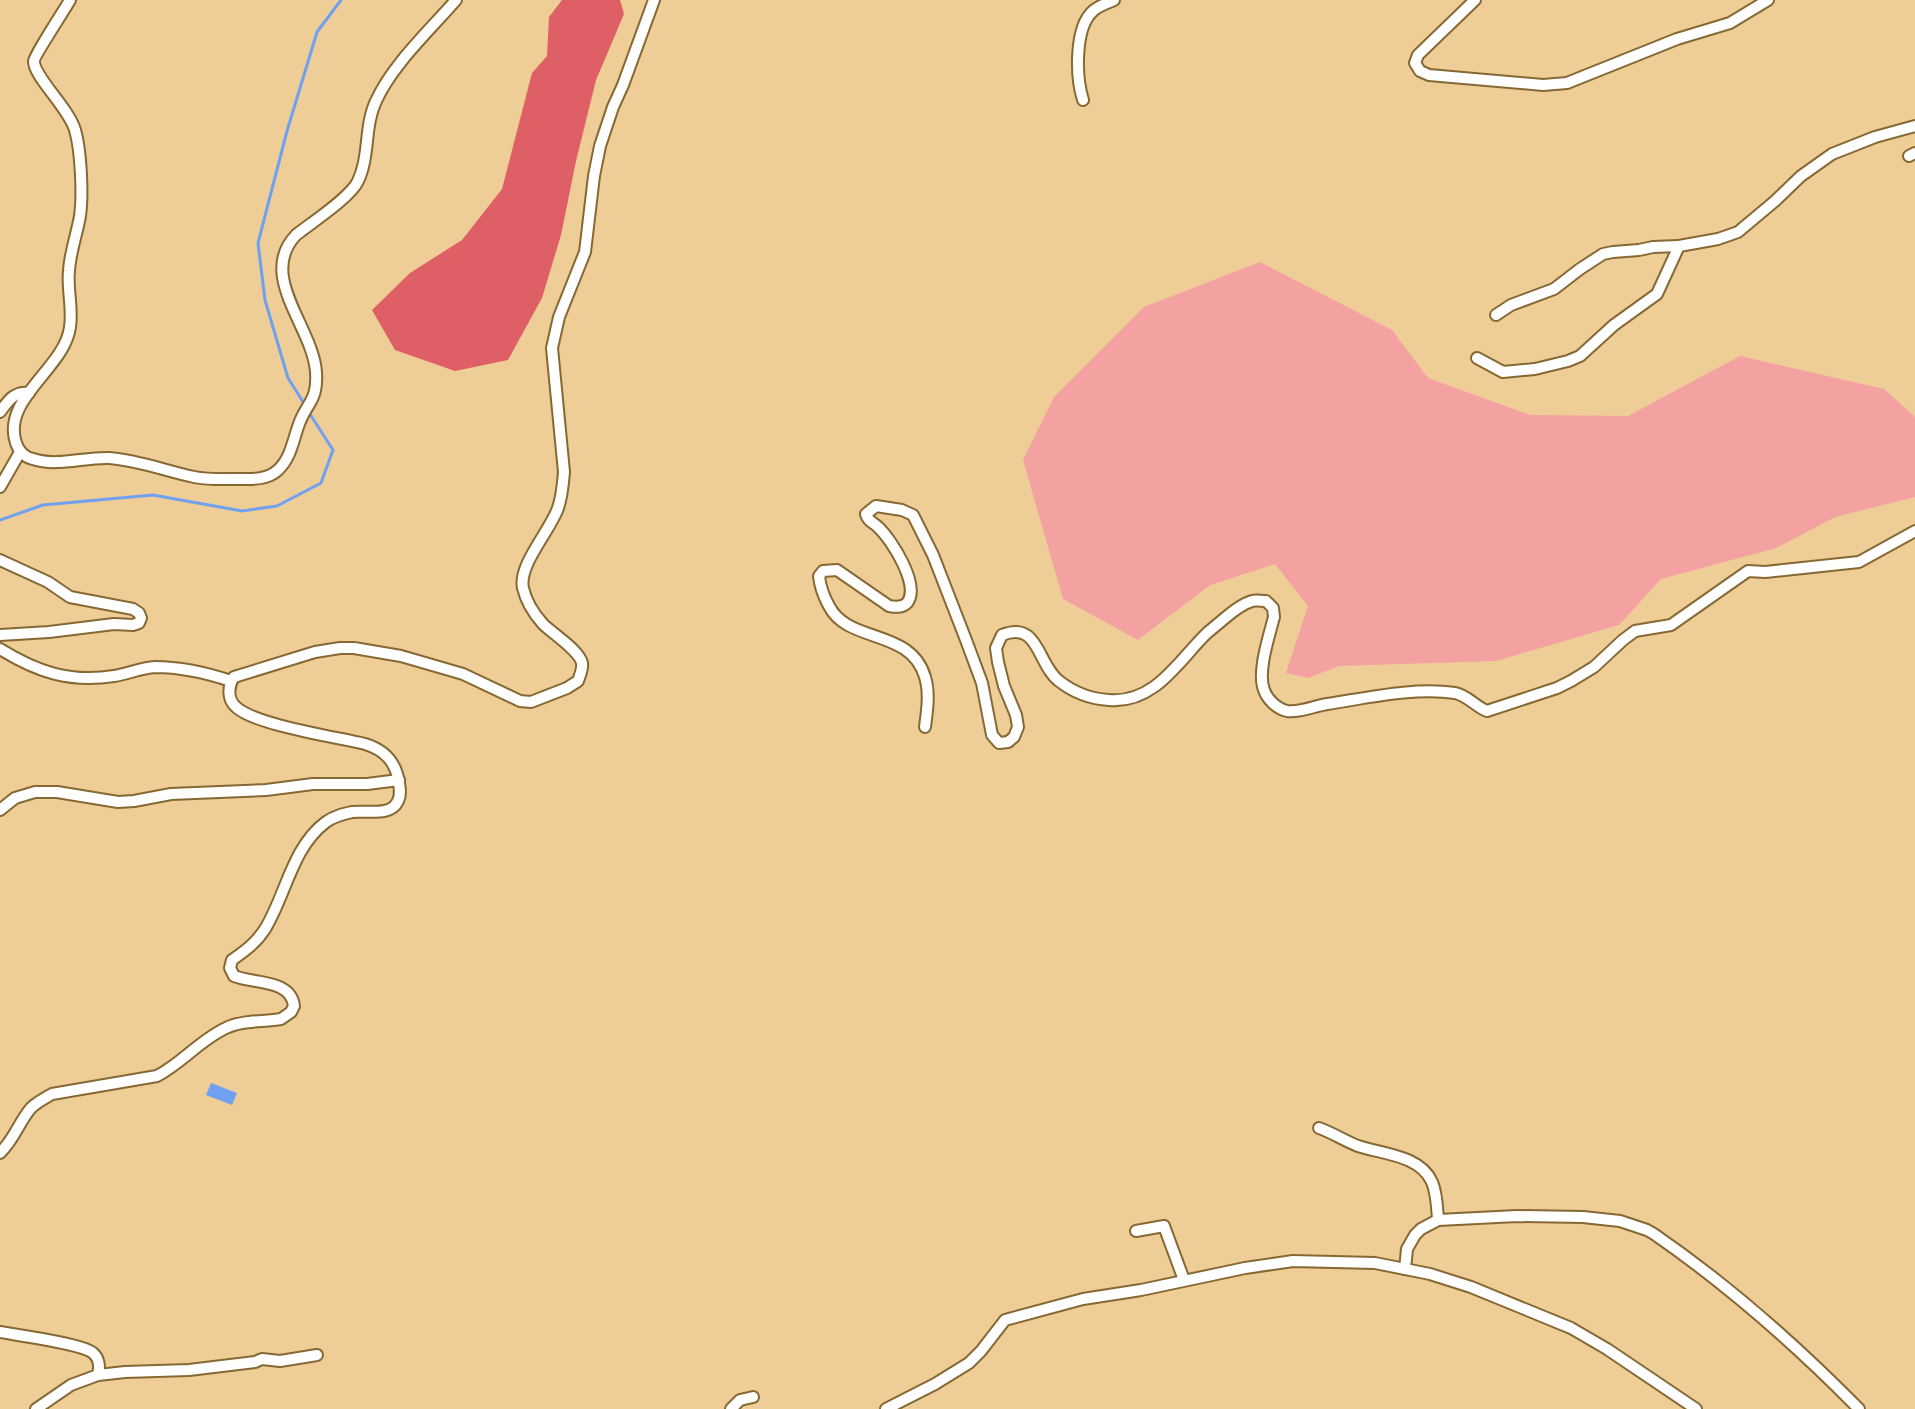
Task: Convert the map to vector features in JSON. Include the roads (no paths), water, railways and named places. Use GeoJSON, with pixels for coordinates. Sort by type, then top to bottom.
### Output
{"type":"FeatureCollection","features":[{"type":"Feature","properties":{"kind":"street"},"geometry":{"type":"LineString","coordinates":[[70,0],[36,54],[34,62],[38,74],[67,111],[77,137],[80,212],[69,271],[70,327],[63,348],[18,411],[13,433],[20,452],[30,459],[42,461],[112,459],[214,479],[258,479],[275,472],[286,460],[306,410],[314,399],[316,371],[310,346],[285,287],[282,273],[284,254],[288,244],[296,235],[355,187],[362,170],[370,115],[375,101],[404,59],[456,0]]}},
{"type":"Feature","properties":{"kind":"street"},"geometry":{"type":"LineString","coordinates":[[0,1153],[9,1144],[31,1108],[52,1094],[157,1076],[225,1028],[244,1023],[281,1019],[291,1012],[294,1006],[291,994],[285,990],[234,976],[230,968],[232,960],[246,951],[264,930],[298,857],[310,838],[325,823],[342,814],[361,811],[379,812],[392,808],[396,804],[400,795],[399,780],[393,763],[381,750],[262,720],[242,712],[232,703],[230,697],[231,681],[238,675],[329,649],[347,648],[384,652],[464,674],[520,701],[531,702],[567,688],[578,681],[582,664],[578,655],[542,623],[533,610],[522,585],[526,566],[556,513],[563,487],[564,472],[552,348],[557,327],[585,252],[600,146],[654,0]]}},
{"type":"Feature","properties":{"kind":"street"},"geometry":{"type":"LineString","coordinates":[[1083,100],[1078,86],[1078,56],[1082,31],[1092,11],[1114,0]]}},
{"type":"Feature","properties":{"kind":"street"},"geometry":{"type":"LineString","coordinates":[[1475,0],[1418,55],[1415,63],[1420,71],[1429,75],[1543,85],[1567,83],[1677,39],[1730,23],[1768,0]]}},
{"type":"Feature","properties":{"kind":"street"},"geometry":{"type":"LineString","coordinates":[[1496,315],[1511,305],[1554,289],[1603,254],[1679,246],[1718,239],[1738,232],[1801,176],[1832,154],[1875,137],[1915,126]]}},
{"type":"Feature","properties":{"kind":"street"},"geometry":{"type":"LineString","coordinates":[[1477,358],[1503,372],[1535,369],[1580,356],[1614,325],[1657,294],[1679,246]]}},
{"type":"Feature","properties":{"kind":"street"},"geometry":{"type":"LineString","coordinates":[[0,412],[15,394],[29,393]]}},
{"type":"Feature","properties":{"kind":"street"},"geometry":{"type":"LineString","coordinates":[[0,487],[20,452]]}},
{"type":"Feature","properties":{"kind":"street"},"geometry":{"type":"LineString","coordinates":[[924,727],[928,703],[925,677],[919,662],[901,646],[843,621],[829,607],[820,584],[819,576],[823,571],[837,570],[889,606],[896,608],[907,602],[911,588],[899,554],[878,527],[867,519],[866,514],[876,506],[902,510],[914,515],[933,555],[966,640],[982,683],[992,735],[999,743],[1008,742],[1018,727],[1016,715],[1004,686],[996,648],[1002,634],[1008,632],[1023,632],[1031,638],[1049,671],[1058,681],[1087,696],[1116,701],[1142,695],[1153,689],[1184,660],[1206,634],[1232,612],[1253,600],[1266,601],[1273,608],[1274,617],[1262,674],[1263,688],[1269,699],[1285,711],[1299,711],[1324,705],[1430,692],[1459,694],[1487,711],[1547,692],[1571,681],[1594,667],[1635,632],[1671,625],[1748,571],[1765,572],[1859,562],[1915,531]]}},
{"type":"Feature","properties":{"kind":"street"},"geometry":{"type":"LineString","coordinates":[[0,560],[48,582],[70,597],[133,609],[139,613],[141,618],[139,623],[134,625],[105,625],[0,635]]}},
{"type":"Feature","properties":{"kind":"street"},"geometry":{"type":"LineString","coordinates":[[0,649],[48,672],[69,678],[116,676],[155,667],[208,674],[231,681]]}},
{"type":"Feature","properties":{"kind":"street"},"geometry":{"type":"LineString","coordinates":[[0,810],[15,798],[35,792],[57,792],[118,801],[134,801],[171,794],[266,790],[313,784],[367,784],[399,780]]}},
{"type":"Feature","properties":{"kind":"street"},"geometry":{"type":"LineString","coordinates":[[1319,1128],[1357,1145],[1397,1156],[1420,1167],[1428,1175],[1436,1194],[1438,1220]]}},
{"type":"Feature","properties":{"kind":"street"},"geometry":{"type":"LineString","coordinates":[[1405,1269],[1407,1249],[1415,1235],[1420,1229],[1438,1220],[1517,1216],[1583,1217],[1620,1221],[1647,1230],[1683,1255],[1773,1326],[1859,1409]]}},
{"type":"Feature","properties":{"kind":"street"},"geometry":{"type":"LineString","coordinates":[[1136,1231],[1164,1226],[1184,1280]]}},
{"type":"Feature","properties":{"kind":"street"},"geometry":{"type":"LineString","coordinates":[[886,1409],[935,1384],[969,1363],[1005,1320],[1083,1299],[1293,1261],[1356,1262],[1405,1269],[1451,1280],[1571,1328],[1608,1349],[1696,1409]]}},
{"type":"Feature","properties":{"kind":"street"},"geometry":{"type":"LineString","coordinates":[[0,1332],[87,1349],[94,1354],[99,1363],[98,1375]]}},
{"type":"Feature","properties":{"kind":"street"},"geometry":{"type":"LineString","coordinates":[[36,1409],[71,1385],[98,1375],[189,1370],[255,1362],[262,1359],[280,1361],[317,1355]]}},
{"type":"Feature","properties":{"kind":"street"},"geometry":{"type":"LineString","coordinates":[[731,1409],[740,1400],[753,1397]]}},
{"type":"Feature","properties":{"kind":"water"},"geometry":{"type":"Polygon","coordinates":[[[211,1083],[237,1093],[232,1105],[206,1095],[211,1083]]]}},
{"type":"Feature","properties":{"kind":"waterway"},"geometry":{"type":"LineString","coordinates":[[305,405],[288,378],[265,300],[258,243],[287,131],[317,32],[341,0]]}},
{"type":"Feature","properties":{"kind":"waterway"},"geometry":{"type":"LineString","coordinates":[[0,520],[43,505],[153,495],[242,511],[277,506],[321,483],[333,450],[308,411]]}}]}
